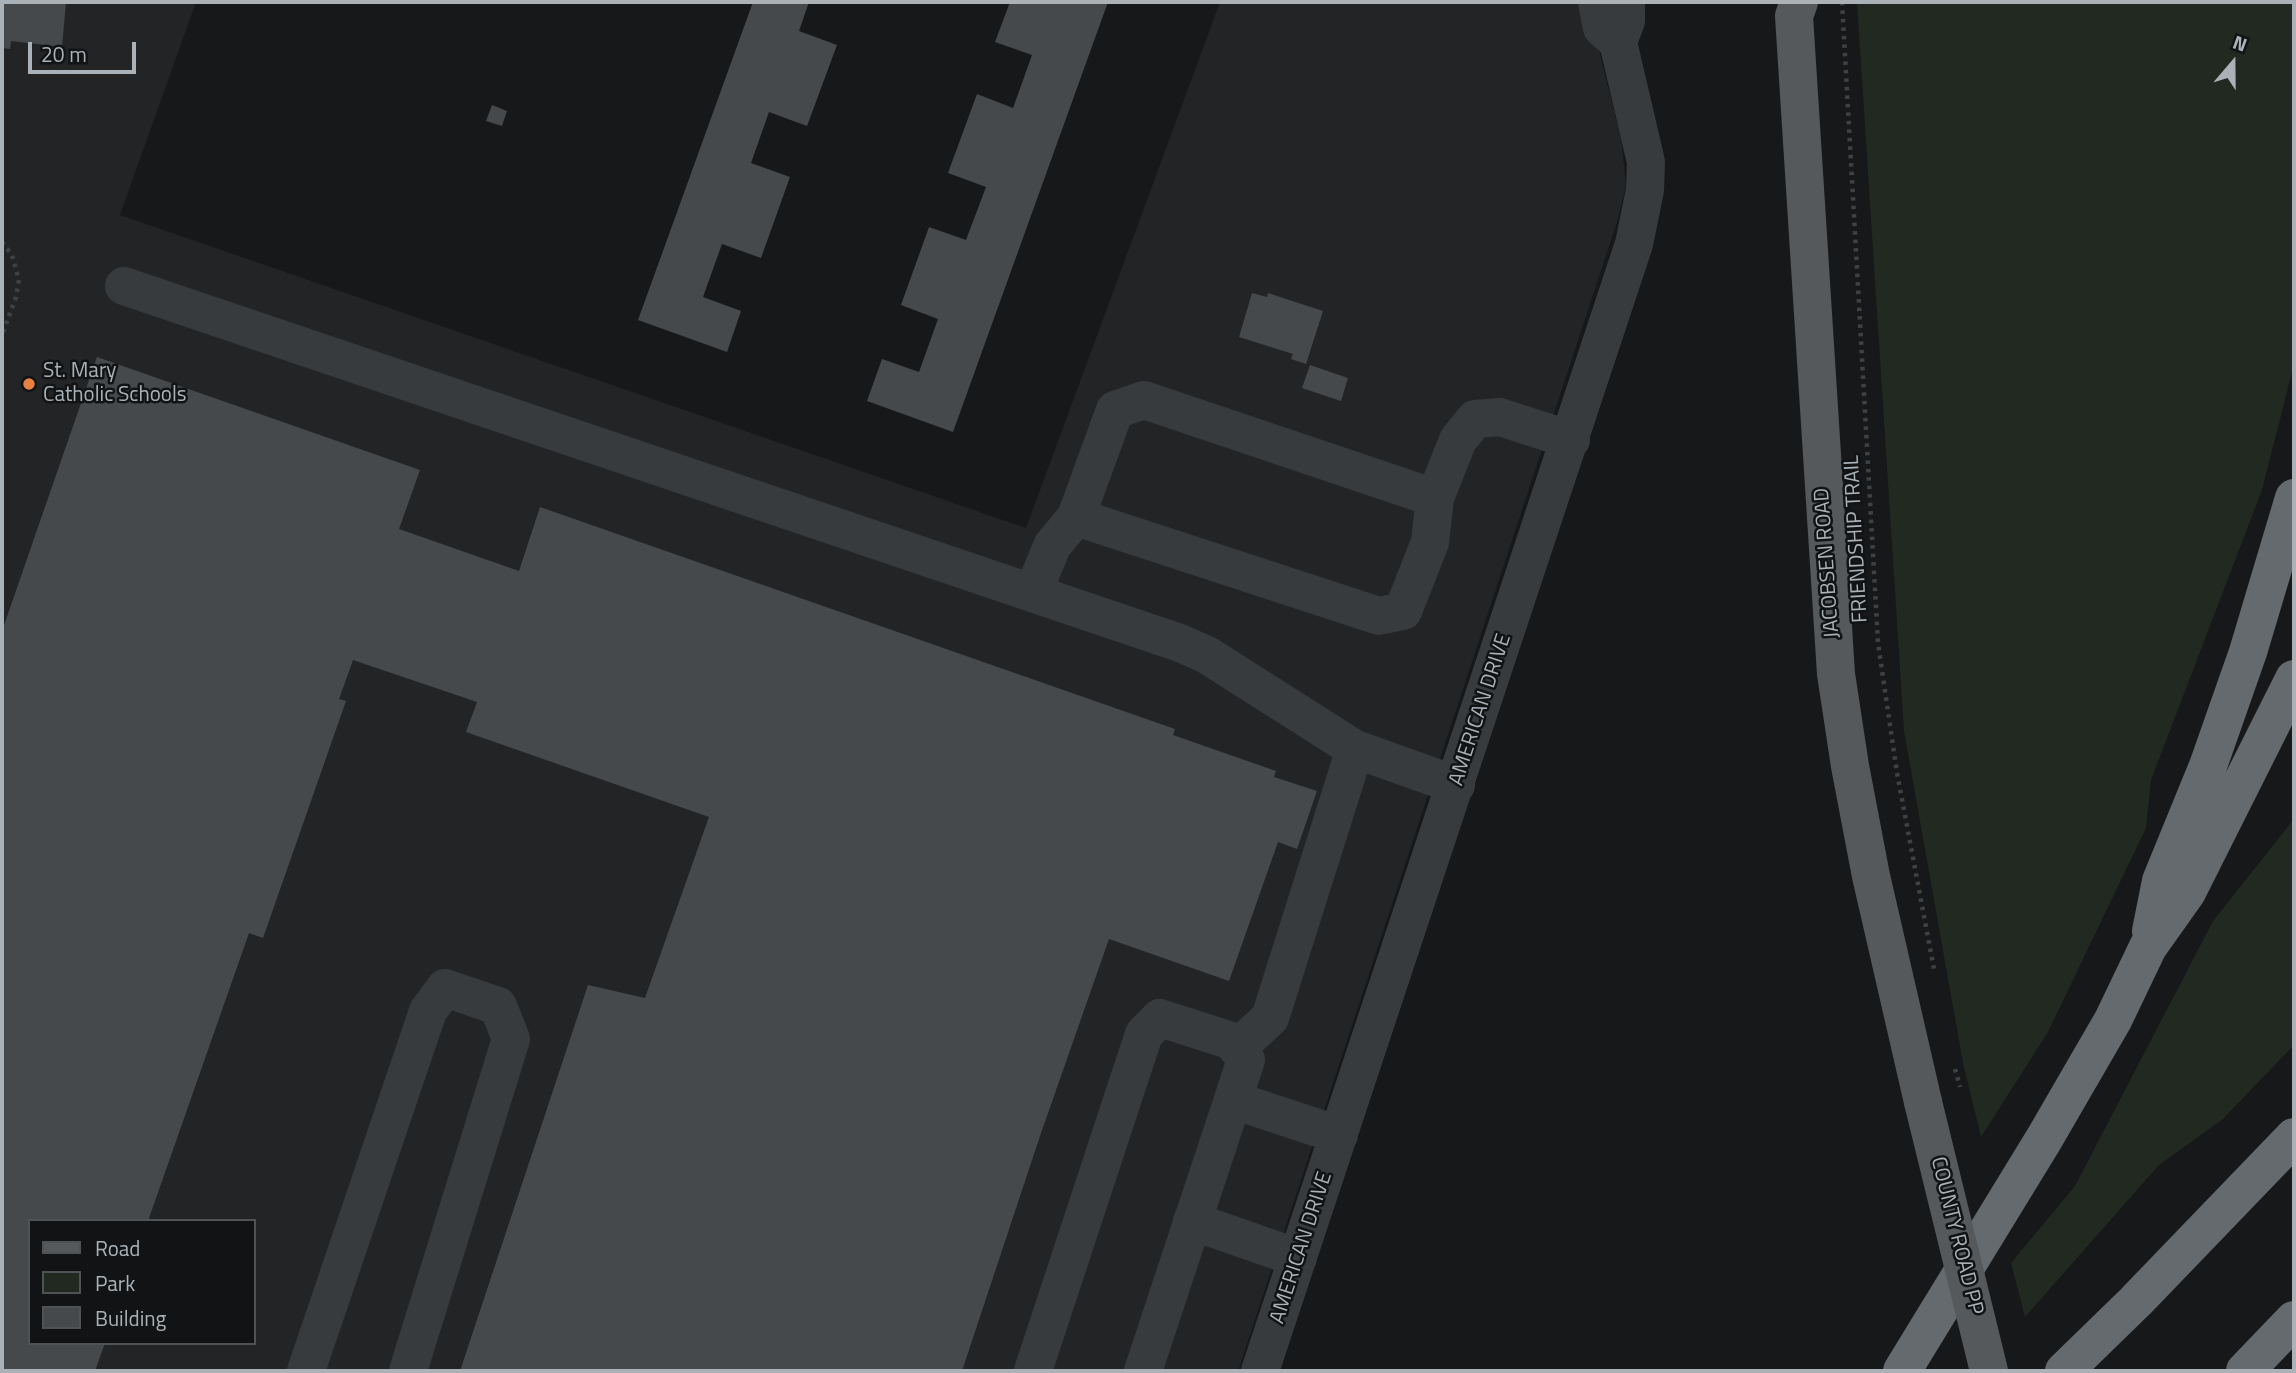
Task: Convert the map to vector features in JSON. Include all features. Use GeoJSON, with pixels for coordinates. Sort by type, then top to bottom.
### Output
{"type":"FeatureCollection","features":[{"type":"Feature","properties":{"kind":"highway"},"geometry":{"type":"LineString","coordinates":[[2148,947],[2161,881],[2208,766],[2248,652],[2294,498]]}},
{"type":"Feature","properties":{"kind":"highway"},"geometry":{"type":"LineString","coordinates":[[1902,1371],[2044,1139],[2113,1020],[2148,947],[2187,892],[2294,679]]}},
{"type":"Feature","properties":{"kind":"highway"},"geometry":{"type":"LineString","coordinates":[[2064,1371],[2136,1301],[2294,1137]]}},
{"type":"Feature","properties":{"kind":"highway"},"geometry":{"type":"LineString","coordinates":[[2245,1371],[2294,1320]]}},
{"type":"Feature","properties":{"kind":"main road","name":"JACOBSEN ROAD"},"geometry":{"type":"LineString","coordinates":[[1793,7],[1836,674],[1871,876],[1923,1102]]}},
{"type":"Feature","properties":{"kind":"main road","name":"COUNTY ROAD PP"},"geometry":{"type":"LineString","coordinates":[[1923,1102],[1989,1371]]}},
{"type":"Feature","properties":{"kind":"street","name":"AMERICAN DRIVE"},"geometry":{"type":"LineString","coordinates":[[1597,2],[1602,28],[1618,42]]}},
{"type":"Feature","properties":{"kind":"street","name":"AMERICAN DRIVE"},"geometry":{"type":"LineString","coordinates":[[1260,1371],[1634,244],[1645,191],[1646,162],[1618,42],[1626,21],[1626,2]]}},
{"type":"Feature","properties":{"kind":"street"},"geometry":{"type":"LineString","coordinates":[[124,286],[1180,643],[1207,655],[1355,749],[1456,785]]}},
{"type":"Feature","properties":{"kind":"street"},"geometry":{"type":"LineString","coordinates":[[1033,593],[1052,546],[1076,517],[1115,410],[1144,400],[1436,498]]}},
{"type":"Feature","properties":{"kind":"street"},"geometry":{"type":"LineString","coordinates":[[1076,517],[1379,616],[1403,611],[1430,541],[1436,498],[1458,440],[1475,419],[1500,417],[1571,440]]}},
{"type":"Feature","properties":{"kind":"street"},"geometry":{"type":"LineString","coordinates":[[1237,1048],[1270,1018],[1355,749]]}},
{"type":"Feature","properties":{"kind":"street"},"geometry":{"type":"LineString","coordinates":[[306,1371],[428,1011],[445,988],[498,1006],[511,1039],[408,1371]]}},
{"type":"Feature","properties":{"kind":"street"},"geometry":{"type":"LineString","coordinates":[[1033,1371],[1143,1034],[1160,1018],[1232,1041],[1246,1060],[1143,1371]]}},
{"type":"Feature","properties":{"kind":"street"},"geometry":{"type":"LineString","coordinates":[[1233,1100],[1339,1135]]}},
{"type":"Feature","properties":{"kind":"street"},"geometry":{"type":"LineString","coordinates":[[1192,1221],[1298,1258]]}},
{"type":"Feature","properties":{"kind":"path","name":"FRIENDSHIP TRAIL"},"geometry":{"type":"LineString","coordinates":[[1842,2],[1878,643],[1897,773],[1935,971]]}},
{"type":"Feature","properties":{"kind":"path"},"geometry":{"type":"LineString","coordinates":[[2,242],[12,255],[19,280],[16,297],[2,335]]}},
{"type":"Feature","properties":{"kind":"path"},"geometry":{"type":"LineString","coordinates":[[1953,1058],[1955,1069]]}},
{"type":"Feature","properties":{"kind":"shaded area"},"geometry":{"type":"Polygon","coordinates":[[[2,2],[196,2],[120,215],[1026,528],[1220,2],[1591,2],[1601,59],[1621,139],[1626,185],[1617,222],[1238,1371],[2,1371],[2,2]]]}},
{"type":"Feature","properties":{"kind":"green space"},"geometry":{"type":"Polygon","coordinates":[[[1857,2],[2294,2],[2294,364],[2262,490],[2151,780],[2146,828],[2048,1032],[1981,1137],[1963,1063],[1904,731],[1857,2]]]}},
{"type":"Feature","properties":{"kind":"green space"},"geometry":{"type":"Polygon","coordinates":[[[2294,819],[2294,1045],[2223,1119],[2159,1165],[2025,1317],[2011,1263],[2075,1186],[2213,921],[2294,819]]]}},
{"type":"Feature","properties":{"kind":"building"},"geometry":{"type":"Polygon","coordinates":[[[2,2],[66,2],[62,47],[11,41],[10,49],[2,48],[2,2]]]}},
{"type":"Feature","properties":{"kind":"building"},"geometry":{"type":"Polygon","coordinates":[[[753,2],[809,2],[799,31],[837,45],[807,126],[769,112],[751,163],[790,177],[761,258],[722,244],[703,297],[741,311],[727,352],[638,320],[753,2]]]}},
{"type":"Feature","properties":{"kind":"building"},"geometry":{"type":"Polygon","coordinates":[[[1010,2],[1108,2],[953,432],[867,401],[882,359],[919,372],[938,319],[901,305],[929,227],[966,240],[986,187],[948,173],[977,94],[1013,108],[1032,55],[995,42],[1010,2]]]}},
{"type":"Feature","properties":{"kind":"building"},"geometry":{"type":"Polygon","coordinates":[[[492,105],[507,111],[502,126],[486,121],[492,105]]]}},
{"type":"Feature","properties":{"kind":"building"},"geometry":{"type":"Polygon","coordinates":[[[1252,293],[1267,297],[1268,293],[1323,311],[1306,364],[1291,359],[1293,354],[1239,337],[1252,293]]]}},
{"type":"Feature","properties":{"kind":"building"},"geometry":{"type":"Polygon","coordinates":[[[97,357],[420,470],[399,529],[519,571],[540,507],[1175,729],[1173,735],[1276,771],[1274,777],[1317,791],[1297,849],[1278,842],[1229,981],[1109,939],[962,1371],[460,1371],[588,985],[645,998],[709,817],[466,732],[477,702],[353,660],[339,699],[346,701],[263,938],[249,933],[149,1219],[28,1219],[28,1345],[104,1345],[95,1371],[2,1371],[2,631],[97,357]]]}},
{"type":"Feature","properties":{"kind":"building"},"geometry":{"type":"Polygon","coordinates":[[[1310,365],[1348,378],[1341,401],[1302,388],[1310,365]]]}},
{"type":"Feature","properties":{"kind":"place","name":"St. Mary Catholic Schools"},"geometry":{"type":"Point","coordinates":[29,384]}}]}
